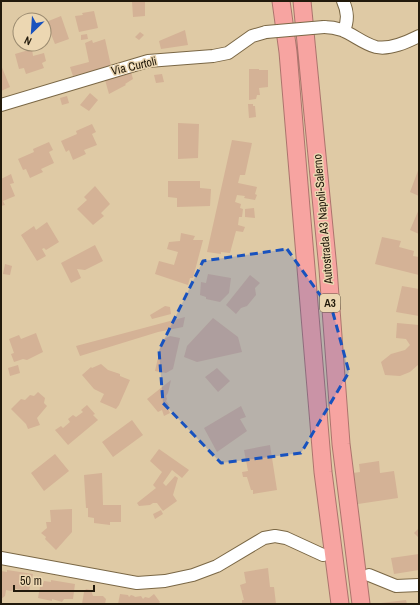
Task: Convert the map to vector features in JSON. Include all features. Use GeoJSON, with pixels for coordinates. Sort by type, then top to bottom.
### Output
{"type":"FeatureCollection","features":[{"type":"Feature","properties":{"kind":"highway","name":"Autostrada A3 Napoli-Salerno"},"geometry":{"type":"LineString","coordinates":[[281,1],[290,75],[323,472],[340,604]]}},
{"type":"Feature","properties":{"kind":"highway","name":"Autostrada A3 Napoli-Salerno"},"geometry":{"type":"LineString","coordinates":[[302,1],[328,269],[341,444],[361,604]]}},
{"type":"Feature","properties":{"kind":"street"},"geometry":{"type":"LineString","coordinates":[[344,1],[347,10],[347,22],[344,31]]}},
{"type":"Feature","properties":{"kind":"street","name":"Via Curtoli"},"geometry":{"type":"LineString","coordinates":[[1,105],[148,61],[213,56],[228,53],[252,36],[266,32],[324,27],[344,31],[365,43],[384,48],[395,46],[419,36]]}},
{"type":"Feature","properties":{"kind":"street"},"geometry":{"type":"LineString","coordinates":[[1,558],[137,583],[165,581],[217,566],[264,538],[274,536],[286,538],[323,555]]}},
{"type":"Feature","properties":{"kind":"street"},"geometry":{"type":"LineString","coordinates":[[369,575],[396,586],[419,586]]}},
{"type":"Feature","properties":{"kind":"highlighted area"},"geometry":{"type":"Polygon","coordinates":[[[287,249],[333,313],[349,372],[301,453],[221,463],[163,403],[159,350],[203,261],[287,249]]]}},
{"type":"Feature","properties":{"kind":"building"},"geometry":{"type":"Polygon","coordinates":[[[132,1],[145,1],[145,16],[133,17],[132,1]]]}},
{"type":"Feature","properties":{"kind":"building"},"geometry":{"type":"Polygon","coordinates":[[[94,11],[98,28],[79,32],[75,16],[94,11]]]}},
{"type":"Feature","properties":{"kind":"building"},"geometry":{"type":"Polygon","coordinates":[[[61,16],[69,39],[55,44],[52,37],[52,20],[61,16]]]}},
{"type":"Feature","properties":{"kind":"building"},"geometry":{"type":"Polygon","coordinates":[[[185,30],[188,45],[161,49],[159,41],[185,30]]]}},
{"type":"Feature","properties":{"kind":"building"},"geometry":{"type":"Polygon","coordinates":[[[140,32],[144,35],[139,40],[135,37],[140,32]]]}},
{"type":"Feature","properties":{"kind":"building"},"geometry":{"type":"Polygon","coordinates":[[[87,34],[88,39],[81,40],[81,35],[87,34]]]}},
{"type":"Feature","properties":{"kind":"building"},"geometry":{"type":"Polygon","coordinates":[[[105,39],[111,66],[73,76],[70,67],[89,62],[85,43],[92,40],[93,43],[105,39]]]}},
{"type":"Feature","properties":{"kind":"building"},"geometry":{"type":"Polygon","coordinates":[[[22,52],[32,52],[33,56],[44,53],[46,61],[42,63],[44,68],[26,74],[24,68],[19,69],[15,54],[22,52]]]}},
{"type":"Feature","properties":{"kind":"building"},"geometry":{"type":"Polygon","coordinates":[[[1,65],[10,87],[1,91],[1,65]]]}},
{"type":"Feature","properties":{"kind":"building"},"geometry":{"type":"Polygon","coordinates":[[[249,69],[268,70],[268,87],[259,88],[260,95],[257,95],[256,99],[249,100],[249,69]]]}},
{"type":"Feature","properties":{"kind":"building"},"geometry":{"type":"Polygon","coordinates":[[[131,72],[133,79],[125,84],[126,85],[109,94],[105,80],[131,72]]]}},
{"type":"Feature","properties":{"kind":"building"},"geometry":{"type":"Polygon","coordinates":[[[162,74],[164,82],[156,83],[154,75],[162,74]]]}},
{"type":"Feature","properties":{"kind":"building"},"geometry":{"type":"Polygon","coordinates":[[[90,93],[98,100],[89,111],[80,105],[90,93]]]}},
{"type":"Feature","properties":{"kind":"building"},"geometry":{"type":"Polygon","coordinates":[[[67,96],[69,103],[62,105],[60,98],[67,96]]]}},
{"type":"Feature","properties":{"kind":"building"},"geometry":{"type":"Polygon","coordinates":[[[248,104],[253,104],[253,106],[255,106],[256,117],[249,118],[248,104]]]}},
{"type":"Feature","properties":{"kind":"building"},"geometry":{"type":"Polygon","coordinates":[[[178,123],[199,124],[198,158],[178,159],[178,123]]]}},
{"type":"Feature","properties":{"kind":"building"},"geometry":{"type":"Polygon","coordinates":[[[92,124],[96,132],[92,134],[97,145],[84,150],[86,154],[73,160],[69,150],[66,152],[61,141],[77,134],[76,131],[92,124]]]}},
{"type":"Feature","properties":{"kind":"building"},"geometry":{"type":"Polygon","coordinates":[[[232,140],[252,143],[245,175],[240,175],[238,183],[257,187],[255,194],[257,195],[255,200],[237,195],[235,202],[241,204],[240,208],[243,209],[242,217],[239,217],[238,225],[245,227],[243,232],[236,231],[230,253],[221,252],[221,254],[207,252],[232,140]]]}},
{"type":"Feature","properties":{"kind":"building"},"geometry":{"type":"Polygon","coordinates":[[[49,142],[53,150],[49,152],[54,163],[41,169],[43,172],[30,178],[26,169],[23,170],[18,159],[34,152],[33,149],[49,142]]]}},
{"type":"Feature","properties":{"kind":"building"},"geometry":{"type":"Polygon","coordinates":[[[419,168],[419,196],[410,192],[419,168]]]}},
{"type":"Feature","properties":{"kind":"building"},"geometry":{"type":"Polygon","coordinates":[[[11,174],[14,183],[10,184],[15,196],[3,201],[5,205],[1,206],[1,179],[11,174]]]}},
{"type":"Feature","properties":{"kind":"building"},"geometry":{"type":"Polygon","coordinates":[[[168,181],[200,181],[200,188],[211,189],[210,206],[177,207],[177,198],[168,197],[168,181]]]}},
{"type":"Feature","properties":{"kind":"building"},"geometry":{"type":"Polygon","coordinates":[[[95,186],[110,204],[101,213],[104,216],[93,225],[77,209],[87,200],[84,197],[95,186]]]}},
{"type":"Feature","properties":{"kind":"building"},"geometry":{"type":"Polygon","coordinates":[[[254,208],[255,218],[245,217],[245,209],[254,208]]]}},
{"type":"Feature","properties":{"kind":"building"},"geometry":{"type":"Polygon","coordinates":[[[419,209],[419,234],[410,230],[419,209]]]}},
{"type":"Feature","properties":{"kind":"building"},"geometry":{"type":"Polygon","coordinates":[[[47,222],[59,242],[46,250],[44,248],[42,249],[46,256],[37,261],[21,235],[34,226],[36,230],[47,222]]]}},
{"type":"Feature","properties":{"kind":"building"},"geometry":{"type":"Polygon","coordinates":[[[181,233],[195,236],[193,240],[203,240],[193,278],[190,278],[188,285],[155,274],[159,261],[174,265],[178,252],[167,249],[169,242],[180,241],[181,233]]]}},
{"type":"Feature","properties":{"kind":"building"},"geometry":{"type":"Polygon","coordinates":[[[382,237],[401,241],[399,247],[414,251],[413,256],[419,257],[419,275],[375,264],[382,237]]]}},
{"type":"Feature","properties":{"kind":"building"},"geometry":{"type":"Polygon","coordinates":[[[95,245],[103,261],[85,270],[77,269],[81,278],[71,283],[61,263],[95,245]]]}},
{"type":"Feature","properties":{"kind":"building"},"geometry":{"type":"Polygon","coordinates":[[[5,264],[12,266],[10,275],[3,274],[5,264]]]}},
{"type":"Feature","properties":{"kind":"building"},"geometry":{"type":"Polygon","coordinates":[[[208,274],[231,278],[229,293],[220,302],[206,299],[206,297],[200,295],[201,282],[206,283],[208,274]]]}},
{"type":"Feature","properties":{"kind":"building"},"geometry":{"type":"Polygon","coordinates":[[[250,275],[260,283],[255,288],[256,295],[247,306],[241,308],[236,314],[226,305],[250,275]]]}},
{"type":"Feature","properties":{"kind":"building"},"geometry":{"type":"Polygon","coordinates":[[[402,286],[419,289],[419,316],[396,312],[402,286]]]}},
{"type":"Feature","properties":{"kind":"building"},"geometry":{"type":"Polygon","coordinates":[[[165,306],[170,307],[171,314],[152,319],[150,315],[165,306]]]}},
{"type":"Feature","properties":{"kind":"building"},"geometry":{"type":"Polygon","coordinates":[[[185,317],[183,327],[158,332],[80,356],[76,346],[185,317]]]}},
{"type":"Feature","properties":{"kind":"building"},"geometry":{"type":"Polygon","coordinates":[[[213,318],[238,337],[242,352],[197,362],[184,357],[187,346],[213,318]]]}},
{"type":"Feature","properties":{"kind":"building"},"geometry":{"type":"Polygon","coordinates":[[[397,323],[419,325],[419,364],[410,372],[400,376],[385,375],[381,362],[391,354],[405,350],[410,345],[406,339],[396,338],[397,323]]]}},
{"type":"Feature","properties":{"kind":"building"},"geometry":{"type":"Polygon","coordinates":[[[36,333],[43,352],[27,360],[23,359],[14,362],[11,354],[14,353],[9,339],[19,335],[21,339],[36,333]]]}},
{"type":"Feature","properties":{"kind":"building"},"geometry":{"type":"Polygon","coordinates":[[[170,336],[180,338],[173,369],[166,373],[155,371],[162,340],[170,336]]]}},
{"type":"Feature","properties":{"kind":"building"},"geometry":{"type":"Polygon","coordinates":[[[101,364],[108,370],[120,374],[120,376],[130,380],[116,409],[100,402],[104,394],[94,389],[82,375],[91,367],[92,368],[101,364]]]}},
{"type":"Feature","properties":{"kind":"building"},"geometry":{"type":"Polygon","coordinates":[[[18,365],[20,373],[10,376],[8,368],[18,365]]]}},
{"type":"Feature","properties":{"kind":"building"},"geometry":{"type":"Polygon","coordinates":[[[217,368],[230,381],[218,392],[205,377],[217,368]]]}},
{"type":"Feature","properties":{"kind":"building"},"geometry":{"type":"Polygon","coordinates":[[[171,380],[166,396],[166,401],[169,405],[167,406],[170,413],[164,416],[162,410],[158,412],[147,399],[171,380]]]}},
{"type":"Feature","properties":{"kind":"building"},"geometry":{"type":"Polygon","coordinates":[[[38,392],[45,398],[44,403],[47,406],[37,418],[40,425],[28,429],[26,424],[11,409],[21,399],[25,400],[30,395],[34,396],[38,392]]]}},
{"type":"Feature","properties":{"kind":"building"},"geometry":{"type":"Polygon","coordinates":[[[87,405],[98,420],[68,445],[55,430],[61,426],[63,428],[70,422],[68,419],[73,415],[76,417],[83,412],[81,410],[87,405]]]}},
{"type":"Feature","properties":{"kind":"building"},"geometry":{"type":"Polygon","coordinates":[[[241,406],[246,417],[240,419],[247,431],[217,452],[204,428],[241,406]]]}},
{"type":"Feature","properties":{"kind":"building"},"geometry":{"type":"Polygon","coordinates":[[[132,420],[143,435],[113,457],[102,442],[132,420]]]}},
{"type":"Feature","properties":{"kind":"building"},"geometry":{"type":"Polygon","coordinates":[[[270,445],[277,490],[253,494],[253,490],[251,490],[247,477],[243,477],[242,472],[248,471],[244,450],[270,445]]]}},
{"type":"Feature","properties":{"kind":"building"},"geometry":{"type":"Polygon","coordinates":[[[159,449],[189,470],[182,478],[172,470],[163,483],[166,486],[175,476],[178,478],[173,495],[177,501],[163,511],[157,503],[139,506],[137,503],[156,488],[153,485],[162,472],[150,461],[159,449]]]}},
{"type":"Feature","properties":{"kind":"building"},"geometry":{"type":"Polygon","coordinates":[[[55,454],[69,471],[44,491],[31,473],[55,454]]]}},
{"type":"Feature","properties":{"kind":"building"},"geometry":{"type":"Polygon","coordinates":[[[379,461],[380,473],[394,471],[398,498],[358,504],[353,473],[360,472],[359,464],[379,461]]]}},
{"type":"Feature","properties":{"kind":"building"},"geometry":{"type":"Polygon","coordinates":[[[102,473],[103,505],[121,505],[121,522],[110,522],[110,525],[94,523],[94,518],[88,517],[88,508],[86,508],[84,475],[102,473]]]}},
{"type":"Feature","properties":{"kind":"building"},"geometry":{"type":"Polygon","coordinates":[[[72,509],[72,532],[56,550],[41,533],[47,528],[46,522],[51,522],[50,510],[72,509]]]}},
{"type":"Feature","properties":{"kind":"building"},"geometry":{"type":"Polygon","coordinates":[[[161,510],[163,514],[155,519],[153,514],[161,510]]]}},
{"type":"Feature","properties":{"kind":"building"},"geometry":{"type":"Polygon","coordinates":[[[419,528],[419,538],[414,533],[419,528]]]}},
{"type":"Feature","properties":{"kind":"building"},"geometry":{"type":"Polygon","coordinates":[[[419,554],[419,570],[394,574],[391,558],[419,554]]]}},
{"type":"Feature","properties":{"kind":"building"},"geometry":{"type":"Polygon","coordinates":[[[268,568],[270,587],[274,587],[276,604],[242,604],[242,600],[244,600],[240,585],[246,583],[244,572],[268,568]]]}},
{"type":"Feature","properties":{"kind":"building"},"geometry":{"type":"Polygon","coordinates":[[[7,570],[33,574],[29,591],[16,589],[11,591],[6,590],[5,596],[1,599],[1,571],[7,572],[7,570]]]}},
{"type":"Feature","properties":{"kind":"building"},"geometry":{"type":"Polygon","coordinates":[[[51,580],[75,584],[73,599],[64,599],[62,602],[52,599],[52,601],[38,598],[40,587],[42,587],[44,581],[51,582],[51,580]]]}},
{"type":"Feature","properties":{"kind":"building"},"geometry":{"type":"Polygon","coordinates":[[[86,589],[91,590],[93,596],[103,596],[106,599],[105,604],[82,604],[86,589]]]}},
{"type":"Feature","properties":{"kind":"building"},"geometry":{"type":"Polygon","coordinates":[[[120,594],[128,595],[129,597],[131,595],[135,597],[141,596],[143,599],[145,597],[149,598],[154,594],[160,602],[158,604],[118,604],[120,594]]]}},
{"type":"Feature","properties":{"kind":"building"},"geometry":{"type":"Polygon","coordinates":[[[406,600],[407,604],[381,604],[381,603],[406,600]]]}}]}
